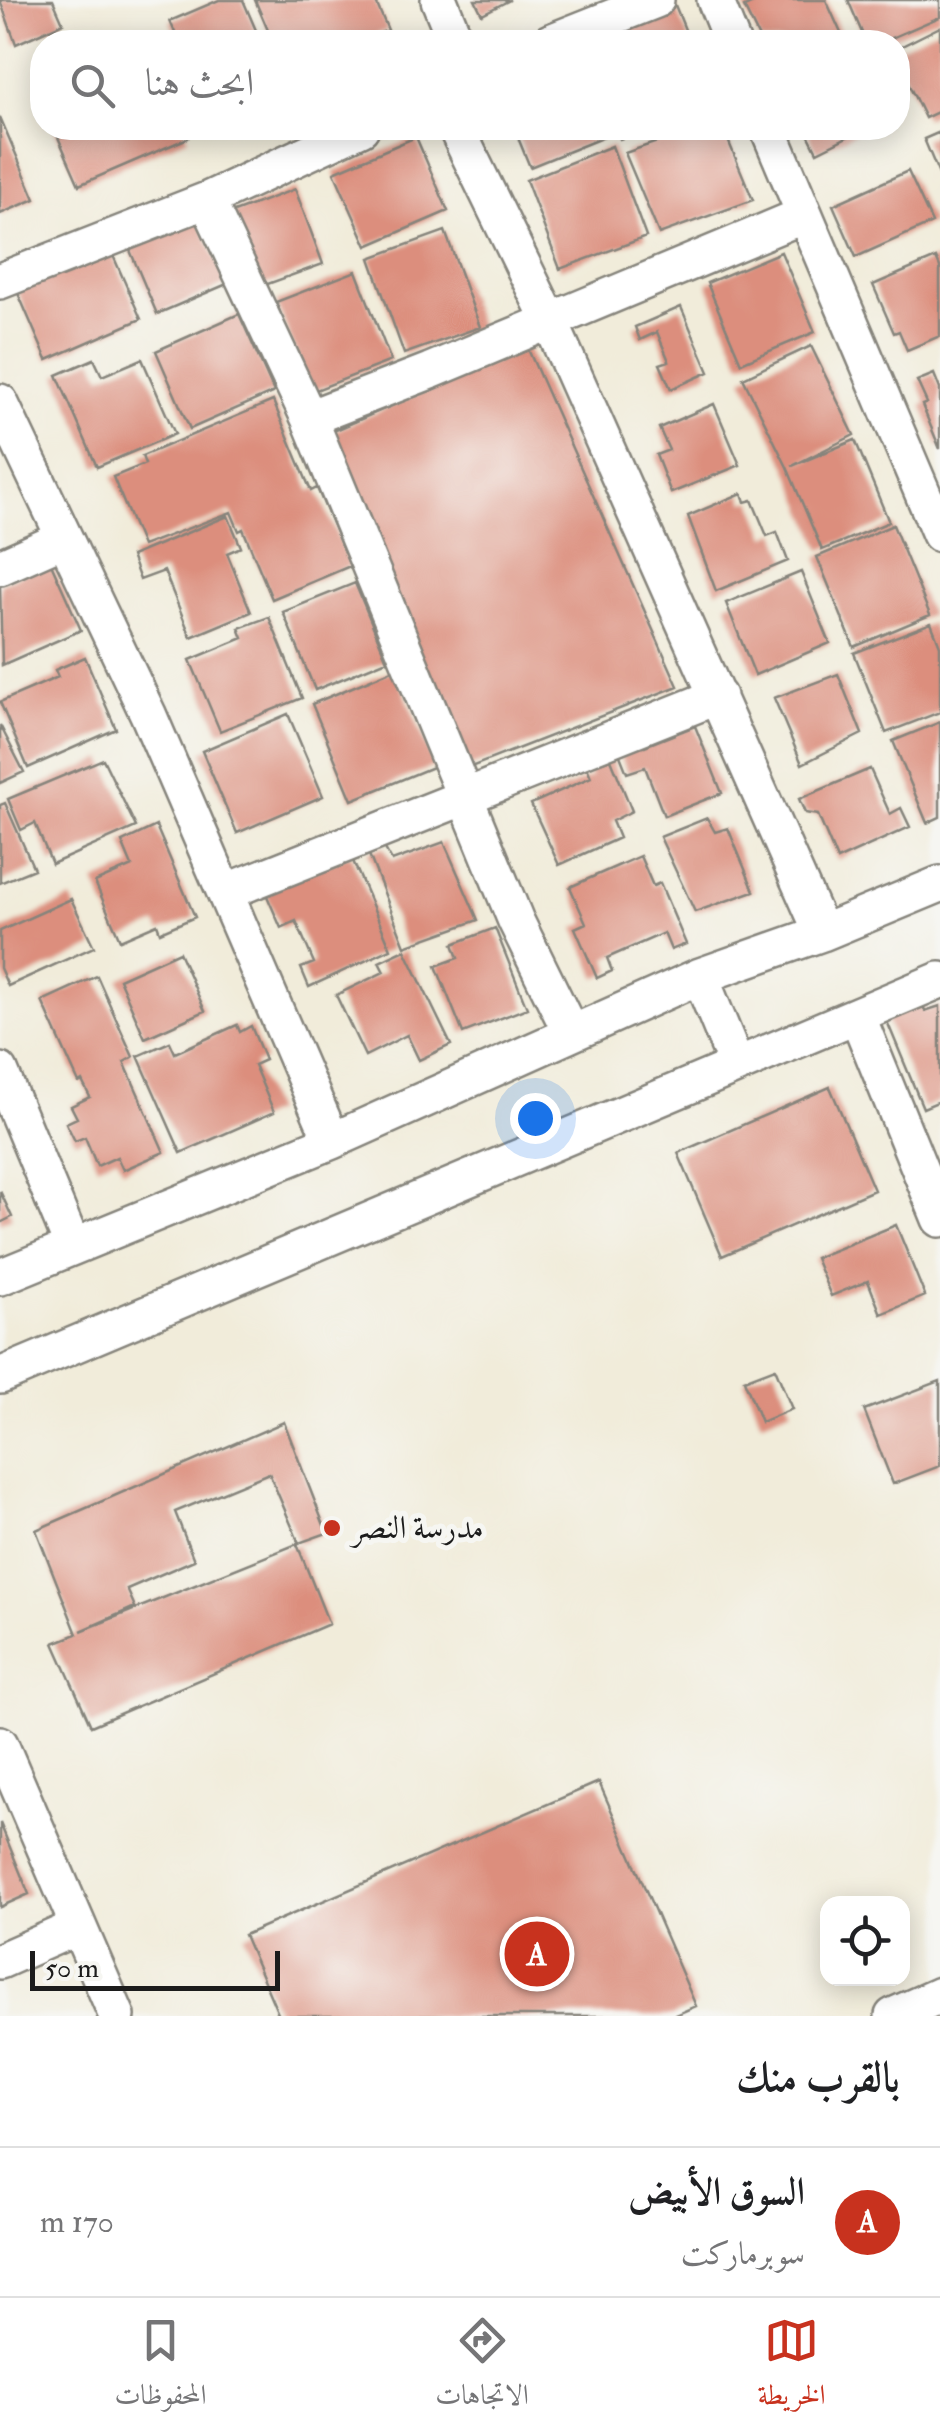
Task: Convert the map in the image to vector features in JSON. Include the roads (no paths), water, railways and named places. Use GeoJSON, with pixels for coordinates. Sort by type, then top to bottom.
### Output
{"type":"FeatureCollection","features":[{"type":"Feature","properties":{"kind":"street"},"geometry":{"type":"LineString","coordinates":[[439,0],[451,30]]}},
{"type":"Feature","properties":{"kind":"street"},"geometry":{"type":"LineString","coordinates":[[580,30],[656,0]]}},
{"type":"Feature","properties":{"kind":"street"},"geometry":{"type":"LineString","coordinates":[[714,0],[727,30]]}},
{"type":"Feature","properties":{"kind":"street"},"geometry":{"type":"LineString","coordinates":[[0,281],[207,200],[335,140]]}},
{"type":"Feature","properties":{"kind":"street"},"geometry":{"type":"LineString","coordinates":[[462,140],[550,321],[822,934]]}},
{"type":"Feature","properties":{"kind":"street"},"geometry":{"type":"LineString","coordinates":[[773,140],[940,534]]}},
{"type":"Feature","properties":{"kind":"street"},"geometry":{"type":"LineString","coordinates":[[207,200],[309,418],[516,921],[571,1033]]}},
{"type":"Feature","properties":{"kind":"street"},"geometry":{"type":"LineString","coordinates":[[309,418],[804,215]]}},
{"type":"Feature","properties":{"kind":"street"},"geometry":{"type":"LineString","coordinates":[[0,402],[148,714],[332,1141]]}},
{"type":"Feature","properties":{"kind":"street"},"geometry":{"type":"LineString","coordinates":[[0,567],[63,539]]}},
{"type":"Feature","properties":{"kind":"street"},"geometry":{"type":"LineString","coordinates":[[226,892],[718,696]]}},
{"type":"Feature","properties":{"kind":"street"},"geometry":{"type":"LineString","coordinates":[[0,1277],[332,1141],[700,976],[822,934],[940,884]]}},
{"type":"Feature","properties":{"kind":"street"},"geometry":{"type":"LineString","coordinates":[[700,976],[736,1064]]}},
{"type":"Feature","properties":{"kind":"street"},"geometry":{"type":"LineString","coordinates":[[0,1376],[940,980]]}},
{"type":"Feature","properties":{"kind":"street"},"geometry":{"type":"LineString","coordinates":[[857,1015],[940,1219]]}},
{"type":"Feature","properties":{"kind":"street"},"geometry":{"type":"LineString","coordinates":[[0,1070],[72,1246]]}},
{"type":"Feature","properties":{"kind":"street"},"geometry":{"type":"LineString","coordinates":[[0,1744],[117,2016]]}},
{"type":"Feature","properties":{"kind":"street"},"geometry":{"type":"LineString","coordinates":[[0,1961],[76,1927]]}},
{"type":"Feature","properties":{"kind":"street"},"geometry":{"type":"LineString","coordinates":[[893,2016],[940,1995]]}},
{"type":"Feature","properties":{"kind":"place","name":"مدرسة النصر"},"geometry":{"type":"Point","coordinates":[332,1528]}},
{"type":"Feature","properties":{"kind":"place","name":"السوق الأبيض"},"geometry":{"type":"Point","coordinates":[537,1954]}}]}
